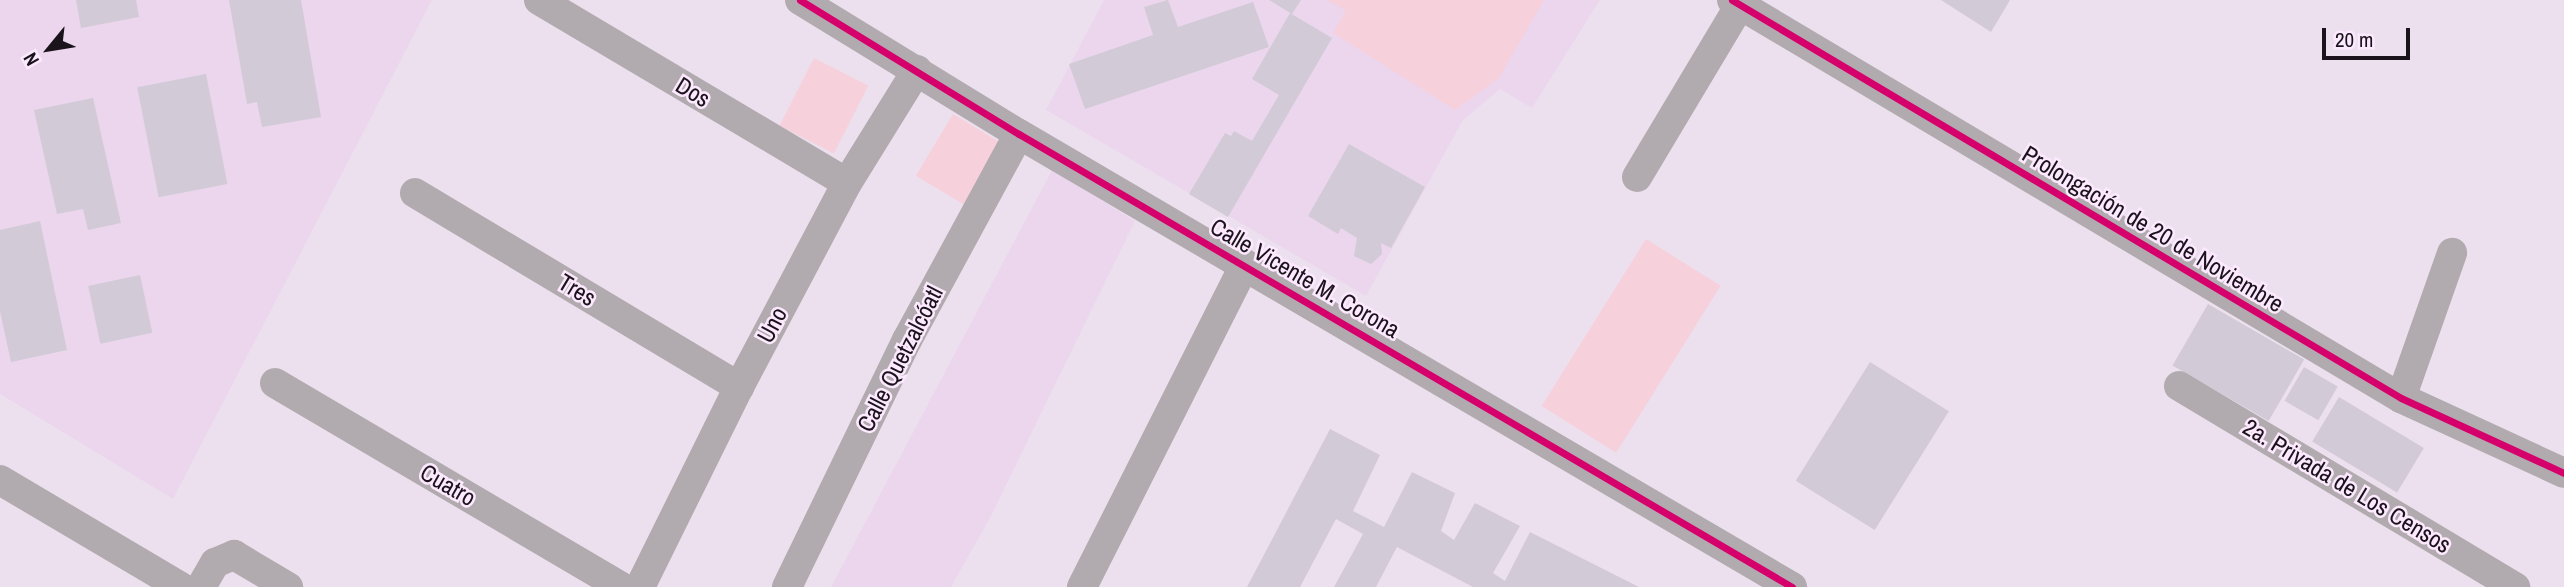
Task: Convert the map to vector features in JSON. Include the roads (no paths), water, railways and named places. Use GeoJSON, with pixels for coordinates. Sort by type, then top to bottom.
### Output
{"type":"FeatureCollection","features":[{"type":"Feature","properties":{"kind":"street","name":"Dos"},"geometry":{"type":"LineString","coordinates":[[538,0],[847,183]]}},
{"type":"Feature","properties":{"kind":"street","name":"Calle Vicente M. Corona"},"geometry":{"type":"LineString","coordinates":[[800,0],[1019,134],[1245,264],[1792,587]]}},
{"type":"Feature","properties":{"kind":"street"},"geometry":{"type":"LineString","coordinates":[[1637,177],[1736,2]]}},
{"type":"Feature","properties":{"kind":"street","name":"Prolongación de 20 de Noviembre"},"geometry":{"type":"LineString","coordinates":[[1736,2],[2401,398],[2564,473]]}},
{"type":"Feature","properties":{"kind":"street","name":"Uno"},"geometry":{"type":"LineString","coordinates":[[639,587],[739,387],[847,183],[917,70]]}},
{"type":"Feature","properties":{"kind":"street","name":"Calle Quetzalcóatl"},"geometry":{"type":"LineString","coordinates":[[787,587],[907,340],[1019,134]]}},
{"type":"Feature","properties":{"kind":"street","name":"Tres"},"geometry":{"type":"LineString","coordinates":[[415,193],[739,387]]}},
{"type":"Feature","properties":{"kind":"street"},"geometry":{"type":"LineString","coordinates":[[2401,398],[2452,253]]}},
{"type":"Feature","properties":{"kind":"street","name":"Calle Vicente M. Corona"},"geometry":{"type":"LineString","coordinates":[[1082,587],[1245,264]]}},
{"type":"Feature","properties":{"kind":"street","name":"Cuatro"},"geometry":{"type":"LineString","coordinates":[[275,383],[621,587]]}},
{"type":"Feature","properties":{"kind":"street","name":"2a. Privada de Los Censos"},"geometry":{"type":"LineString","coordinates":[[2179,386],[2515,587]]}},
{"type":"Feature","properties":{"kind":"street"},"geometry":{"type":"LineString","coordinates":[[0,480],[181,587]]}},
{"type":"Feature","properties":{"kind":"street"},"geometry":{"type":"LineString","coordinates":[[201,587],[215,563],[234,555],[288,587]]}}]}
